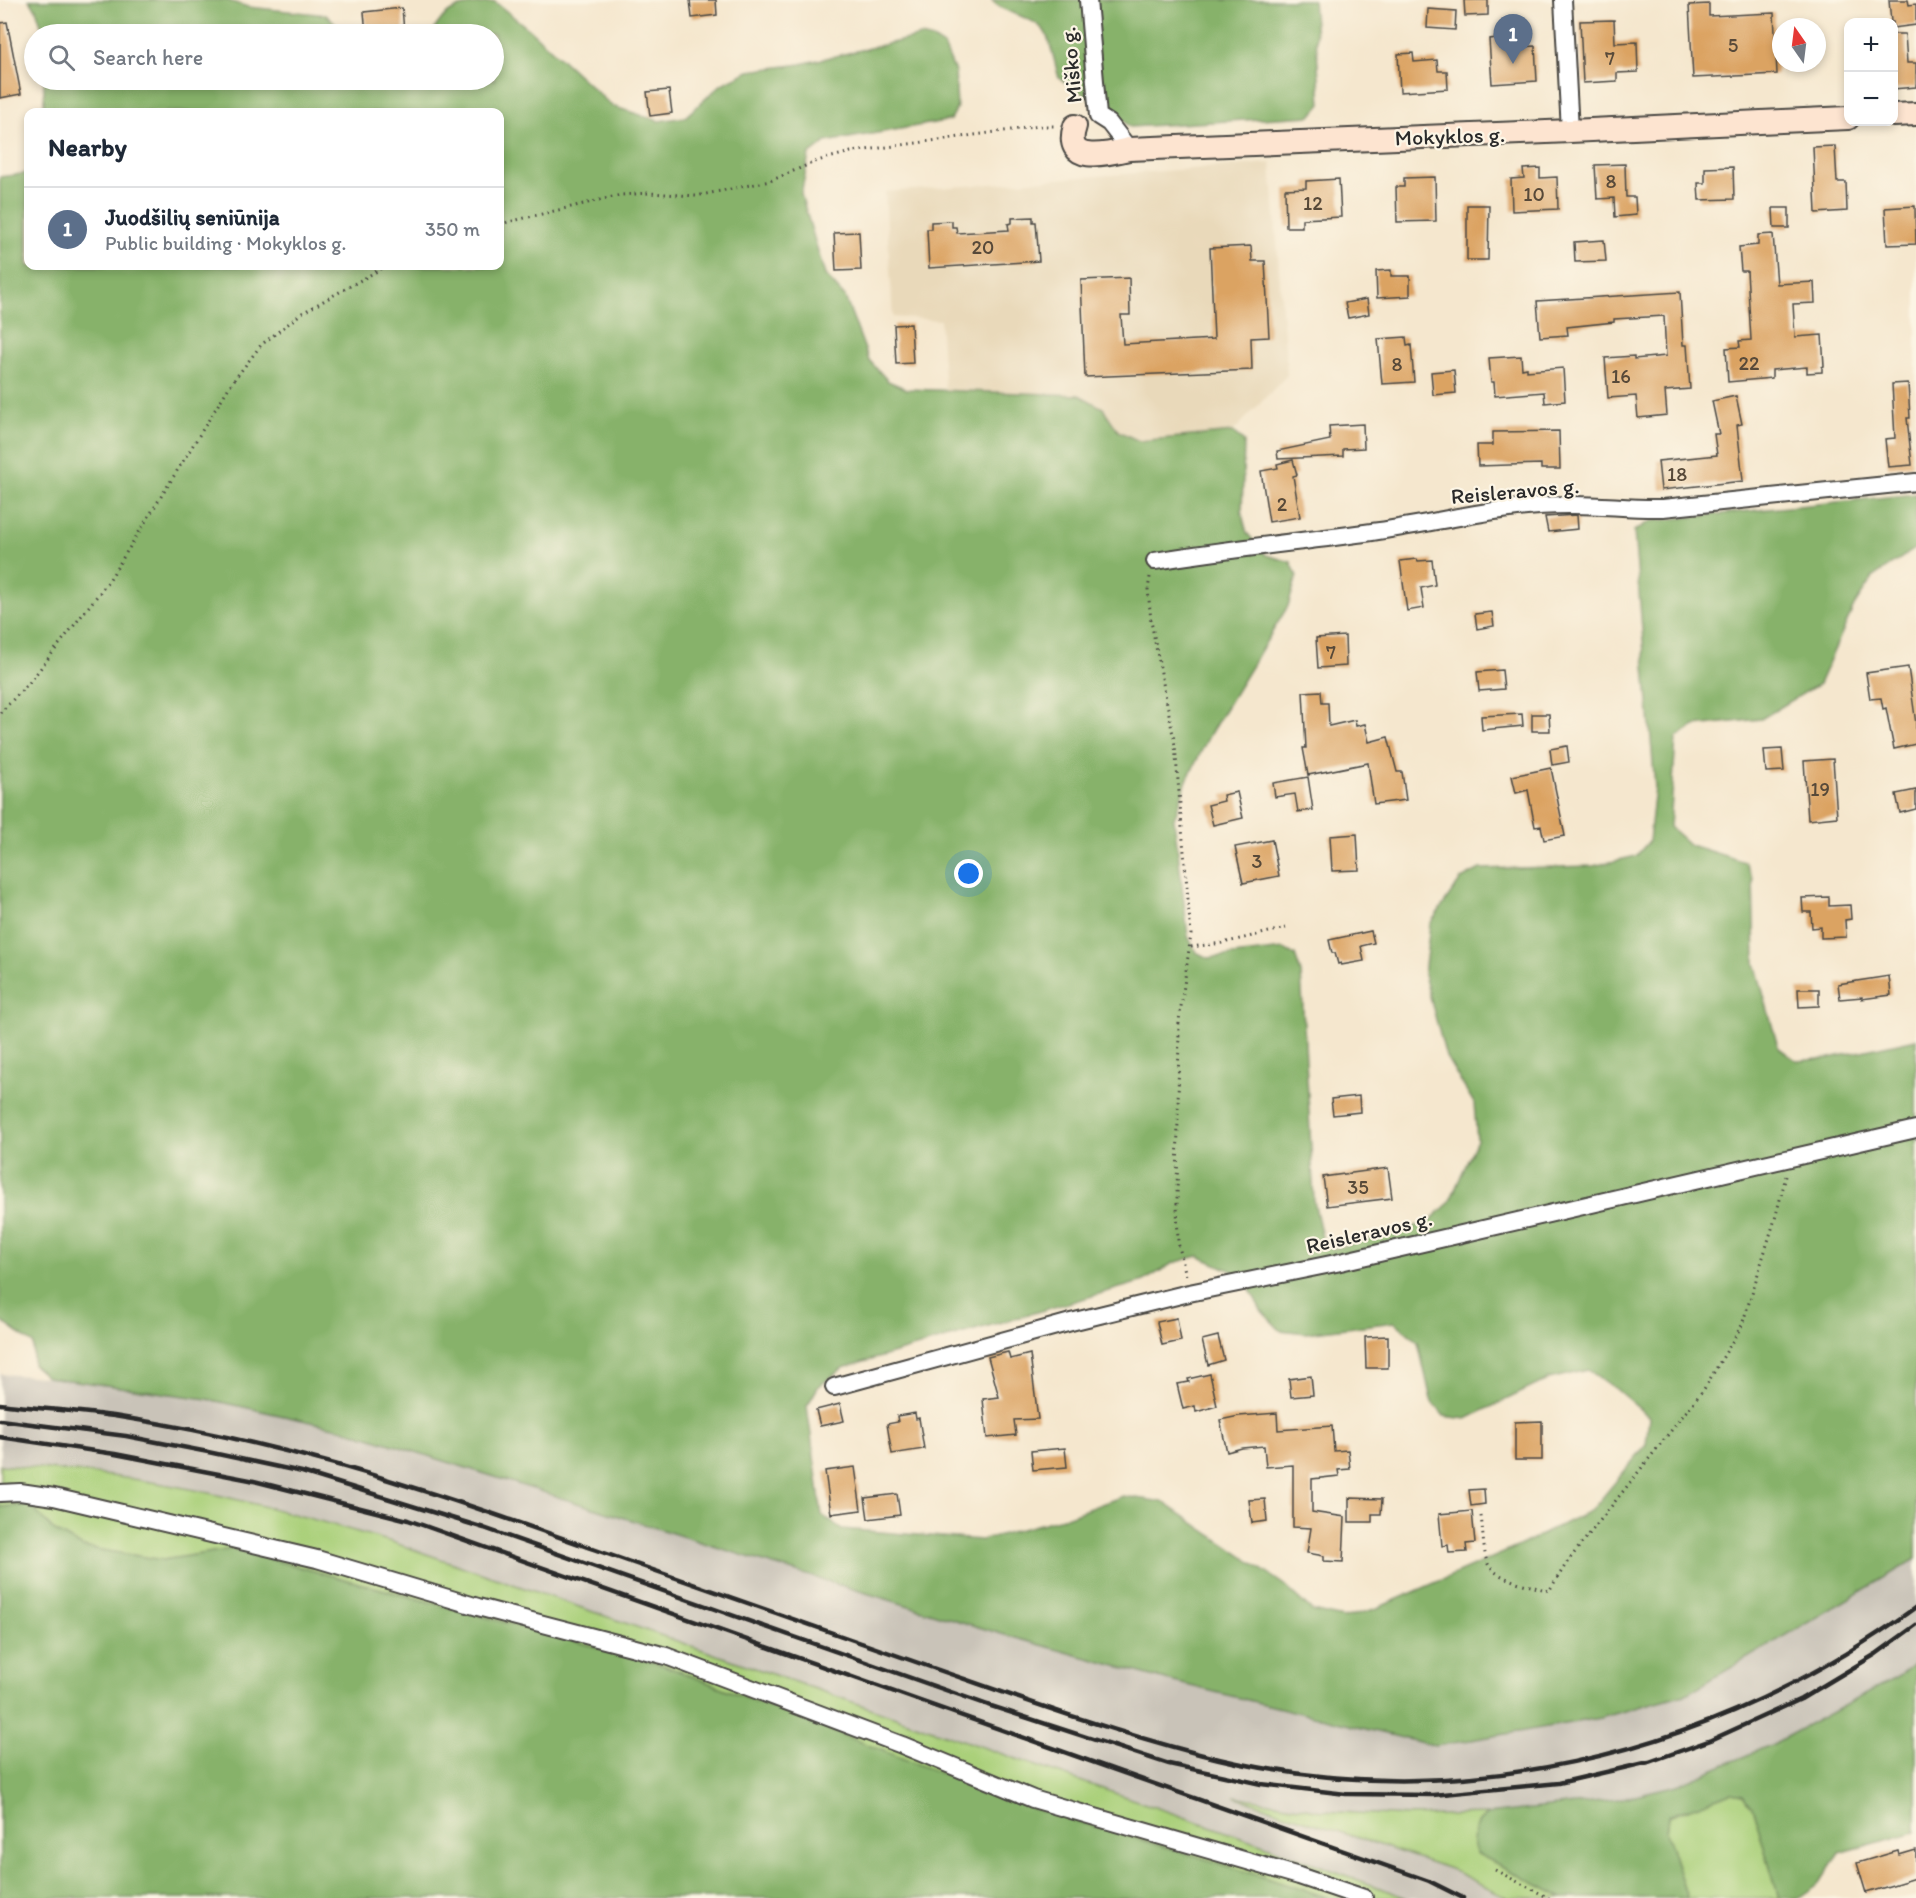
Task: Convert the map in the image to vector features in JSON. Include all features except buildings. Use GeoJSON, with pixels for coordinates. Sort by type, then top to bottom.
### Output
{"type":"FeatureCollection","features":[{"type":"Feature","properties":{"kind":"main road"},"geometry":{"type":"LineString","coordinates":[[1898,115],[1916,114]]}},
{"type":"Feature","properties":{"kind":"main road","name":"Mokyklos g."},"geometry":{"type":"LineString","coordinates":[[1075,126],[1073,138],[1077,148],[1093,157],[1129,149],[1844,118]]}},
{"type":"Feature","properties":{"kind":"street","name":"Miško g."},"geometry":{"type":"LineString","coordinates":[[1088,0],[1098,116],[1109,123],[1129,149]]}},
{"type":"Feature","properties":{"kind":"street"},"geometry":{"type":"LineString","coordinates":[[1563,0],[1570,131]]}},
{"type":"Feature","properties":{"kind":"street"},"geometry":{"type":"LineString","coordinates":[[1075,126],[1089,117],[1098,116]]}},
{"type":"Feature","properties":{"kind":"street","name":"Reisleravos g."},"geometry":{"type":"LineString","coordinates":[[1155,561],[1248,546],[1373,532],[1524,508],[1566,505],[1632,509],[1663,508],[1916,482]]}},
{"type":"Feature","properties":{"kind":"street","name":"Reisleravos g."},"geometry":{"type":"LineString","coordinates":[[834,1387],[1071,1322],[1189,1293],[1336,1263],[1916,1128]]}},
{"type":"Feature","properties":{"kind":"street"},"geometry":{"type":"LineString","coordinates":[[0,1493],[20,1492],[54,1497],[317,1559],[478,1607],[666,1656],[902,1745],[1034,1799],[1299,1876],[1364,1898]]}},
{"type":"Feature","properties":{"kind":"path"},"geometry":{"type":"LineString","coordinates":[[504,223],[621,195],[650,193],[696,196],[770,181],[817,161],[851,152],[1040,126],[1075,126]]}},
{"type":"Feature","properties":{"kind":"path"},"geometry":{"type":"LineString","coordinates":[[0,713],[29,683],[108,582],[231,384],[261,345],[302,313],[379,270]]}},
{"type":"Feature","properties":{"kind":"path"},"geometry":{"type":"LineString","coordinates":[[1155,561],[1148,589],[1175,745],[1191,947],[1179,1021],[1177,1202],[1178,1242],[1189,1293]]}},
{"type":"Feature","properties":{"kind":"path"},"geometry":{"type":"LineString","coordinates":[[1191,947],[1223,943],[1286,928]]}},
{"type":"Feature","properties":{"kind":"path"},"geometry":{"type":"LineString","coordinates":[[1481,1516],[1488,1563],[1495,1572],[1549,1592],[1568,1561],[1704,1389],[1742,1324],[1775,1219],[1791,1157]]}},
{"type":"Feature","properties":{"kind":"path"},"geometry":{"type":"LineString","coordinates":[[1495,1870],[1549,1898]]}},
{"type":"Feature","properties":{"kind":"shaded area"},"geometry":{"type":"Polygon","coordinates":[[[1271,163],[1287,375],[1233,432],[1139,441],[1118,431],[1103,408],[1079,395],[945,390],[940,320],[893,317],[885,192],[1271,163]]]}},
{"type":"Feature","properties":{"kind":"shaded area"},"geometry":{"type":"Polygon","coordinates":[[[0,1374],[47,1377],[207,1399],[343,1429],[767,1563],[1005,1635],[1166,1680],[1434,1746],[1600,1718],[1688,1693],[1916,1559],[1916,1662],[1899,1676],[1773,1744],[1677,1785],[1619,1799],[1487,1814],[1407,1816],[1323,1811],[1239,1797],[1450,1869],[1509,1898],[1407,1898],[1267,1846],[392,1542],[304,1516],[207,1493],[101,1475],[0,1465],[0,1374]]]}},
{"type":"Feature","properties":{"kind":"green space"},"geometry":{"type":"Polygon","coordinates":[[[29,0],[226,0],[248,7],[327,15],[336,24],[41,24],[36,9],[29,0]]]}},
{"type":"Feature","properties":{"kind":"green space"},"geometry":{"type":"Polygon","coordinates":[[[992,0],[1313,0],[1321,104],[1311,116],[1130,127],[1118,116],[1059,78],[1049,41],[1040,26],[1003,9],[992,0]]]}},
{"type":"Feature","properties":{"kind":"green space"},"geometry":{"type":"Polygon","coordinates":[[[495,2],[530,30],[612,106],[659,121],[685,117],[722,84],[749,71],[801,64],[921,36],[933,39],[944,46],[955,72],[957,107],[951,120],[826,142],[809,155],[801,194],[825,275],[845,297],[869,360],[888,381],[907,389],[1079,395],[1103,408],[1118,431],[1139,441],[1233,432],[1244,442],[1242,514],[1247,533],[1266,555],[1291,562],[1297,576],[1288,606],[1210,734],[1187,780],[1174,819],[1188,936],[1196,952],[1208,958],[1284,949],[1295,955],[1301,973],[1314,1201],[1322,1237],[1333,1249],[1427,1223],[1449,1203],[1477,1140],[1474,1103],[1446,1057],[1424,975],[1430,924],[1461,879],[1480,869],[1593,866],[1636,856],[1649,841],[1655,788],[1634,531],[1651,521],[1916,494],[1916,548],[1873,577],[1854,606],[1819,684],[1761,719],[1695,726],[1676,738],[1670,827],[1690,845],[1745,862],[1753,878],[1755,963],[1778,1047],[1797,1061],[1830,1058],[1916,1039],[1916,1559],[1688,1693],[1600,1718],[1435,1746],[1166,1680],[1005,1635],[767,1563],[343,1429],[207,1399],[47,1377],[33,1365],[33,1344],[0,1320],[0,177],[24,174],[24,270],[504,270],[504,108],[44,108],[44,90],[504,90],[504,24],[437,24],[450,11],[495,2]],[[1198,1256],[1173,1263],[1144,1281],[843,1368],[818,1387],[807,1406],[822,1515],[842,1529],[981,1540],[1066,1517],[1123,1496],[1163,1502],[1283,1584],[1312,1611],[1343,1618],[1375,1609],[1517,1547],[1592,1510],[1646,1445],[1649,1417],[1616,1389],[1588,1370],[1549,1379],[1466,1419],[1444,1416],[1431,1400],[1418,1342],[1395,1322],[1306,1333],[1280,1330],[1261,1310],[1243,1276],[1198,1256]]]}},
{"type":"Feature","properties":{"kind":"green space"},"geometry":{"type":"Polygon","coordinates":[[[0,1465],[105,1475],[184,1488],[232,1498],[392,1542],[1267,1846],[1407,1898],[1329,1898],[1183,1852],[1024,1806],[663,1665],[233,1549],[163,1560],[83,1547],[53,1530],[30,1505],[0,1507],[0,1465]]]}},
{"type":"Feature","properties":{"kind":"green space"},"geometry":{"type":"Polygon","coordinates":[[[30,1505],[53,1530],[83,1547],[163,1560],[232,1549],[663,1665],[1024,1806],[1183,1852],[1329,1898],[0,1898],[0,1507],[30,1505]]]}},
{"type":"Feature","properties":{"kind":"green space"},"geometry":{"type":"Polygon","coordinates":[[[1916,1662],[1916,1832],[1839,1853],[1820,1883],[1798,1898],[1779,1898],[1752,1807],[1744,1795],[1731,1793],[1668,1816],[1666,1832],[1687,1898],[1563,1898],[1476,1853],[1472,1839],[1479,1822],[1487,1814],[1619,1799],[1677,1785],[1773,1744],[1899,1676],[1916,1662]]]}},
{"type":"Feature","properties":{"kind":"green space"},"geometry":{"type":"Polygon","coordinates":[[[1731,1793],[1744,1795],[1752,1807],[1779,1898],[1687,1898],[1666,1832],[1668,1816],[1731,1793]]]}},
{"type":"Feature","properties":{"kind":"green space"},"geometry":{"type":"Polygon","coordinates":[[[1234,1796],[1323,1811],[1407,1816],[1487,1814],[1479,1822],[1476,1853],[1563,1898],[1509,1898],[1450,1869],[1234,1796]]]}},
{"type":"Feature","properties":{"kind":"railway"},"geometry":{"type":"LineString","coordinates":[[0,1404],[159,1423],[236,1439],[349,1468],[489,1512],[1097,1724],[1199,1754],[1293,1773],[1388,1780],[1481,1776],[1574,1762],[1664,1737],[1752,1703],[1836,1659],[1916,1607]]}},
{"type":"Feature","properties":{"kind":"railway"},"geometry":{"type":"LineString","coordinates":[[0,1420],[126,1436],[302,1472],[484,1528],[988,1705],[1169,1764],[1261,1784],[1346,1794],[1433,1795],[1559,1783],[1649,1762],[1711,1740],[1801,1699],[1876,1654],[1916,1625]]}},
{"type":"Feature","properties":{"kind":"railway"},"geometry":{"type":"LineString","coordinates":[[0,1437],[115,1454],[250,1480],[408,1520],[1429,1881],[1463,1898]]}},
{"type":"Feature","properties":{"kind":"place","name":"Juodšilių seniūnija"},"geometry":{"type":"Point","coordinates":[1513,64]}}]}
